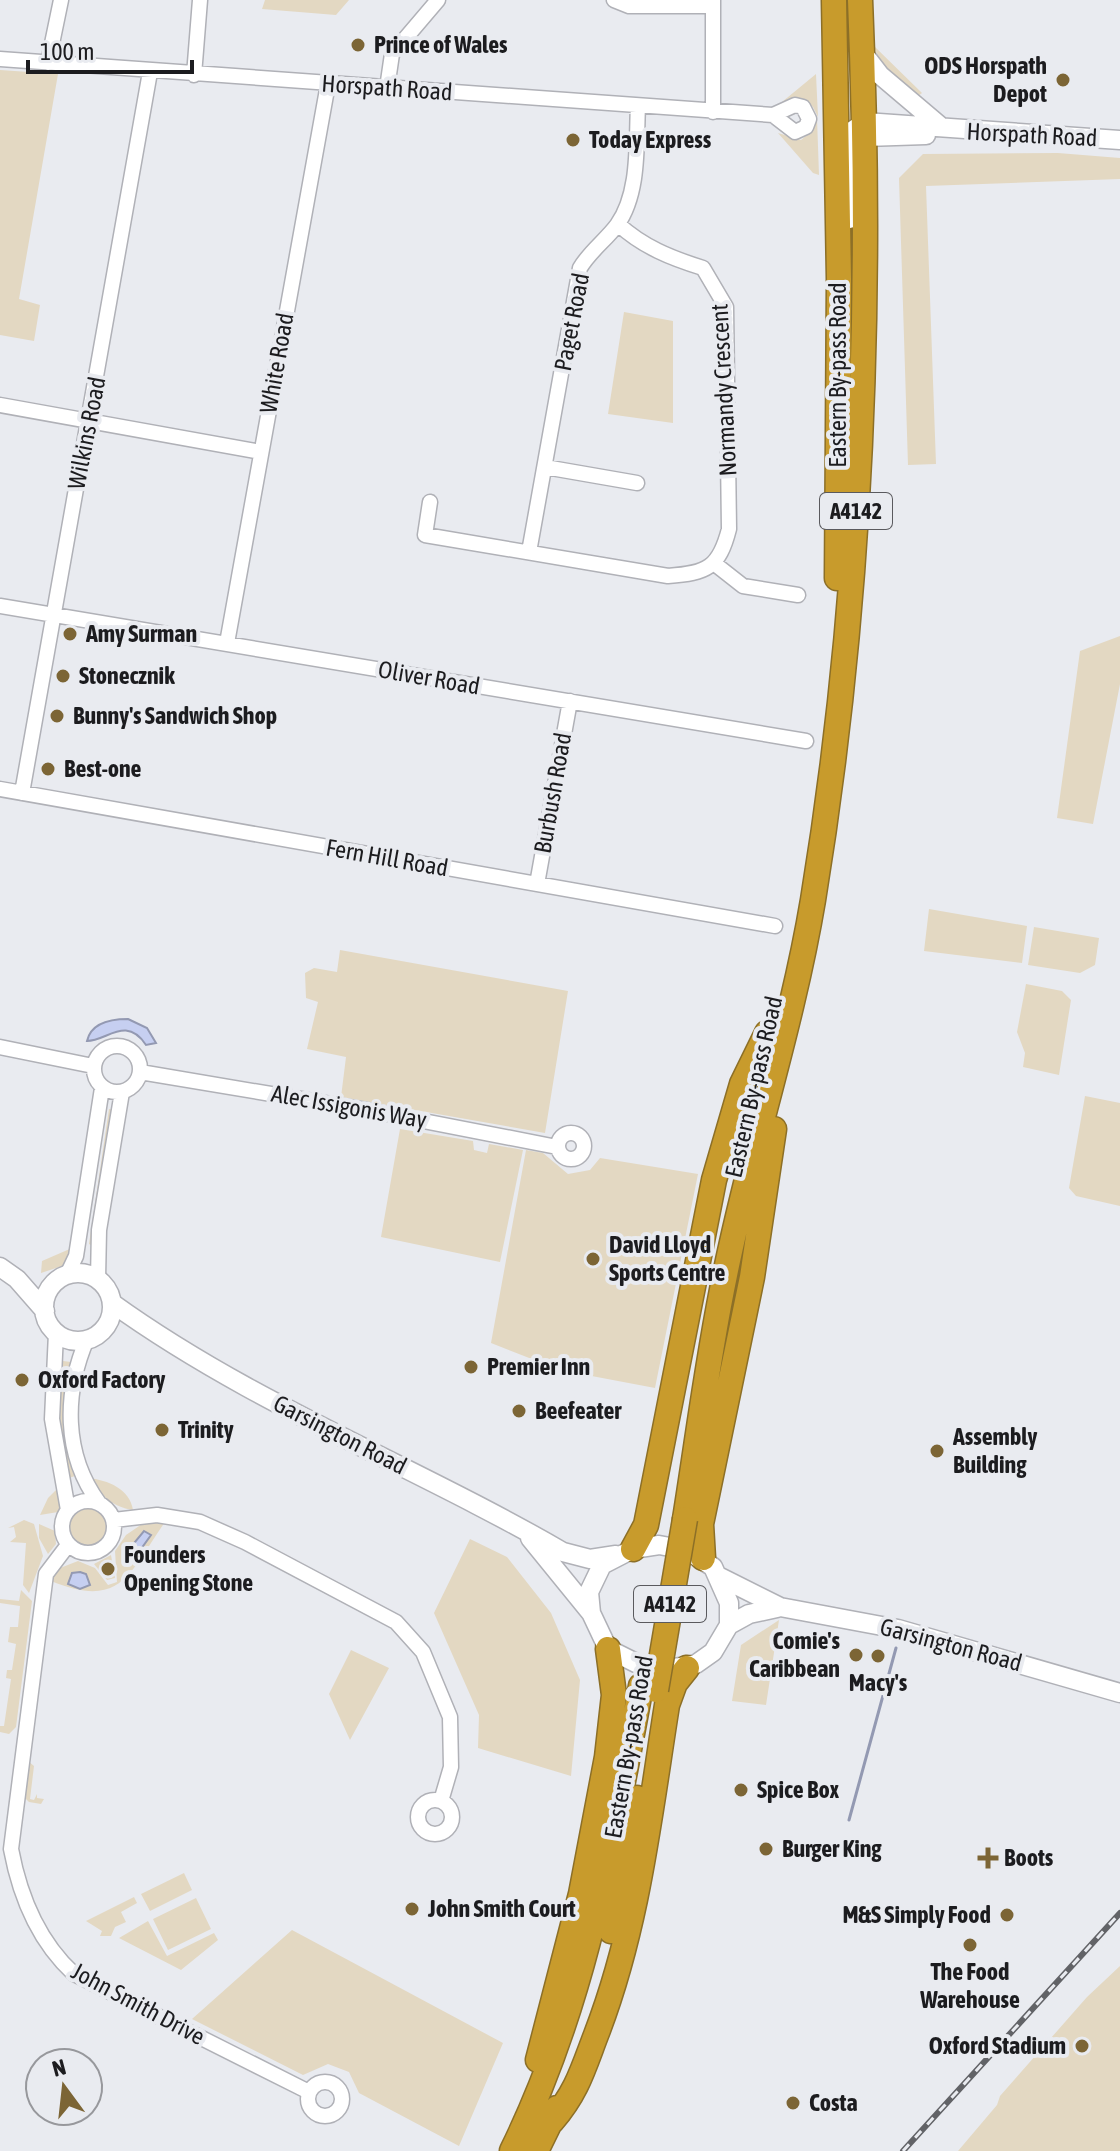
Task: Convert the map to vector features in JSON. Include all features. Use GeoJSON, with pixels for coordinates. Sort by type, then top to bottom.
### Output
{"type":"FeatureCollection","features":[{"type":"Feature","properties":{"kind":"highway","name":"Eastern By-pass Road"},"geometry":{"type":"LineString","coordinates":[[536,2151],[542,2115],[598,1985],[618,1905],[648,1688],[677,1518],[725,1276],[812,906],[835,758],[849,629],[866,367],[854,128],[834,0]]}},
{"type":"Feature","properties":{"kind":"highway","name":"Eastern By-pass Road"},"geometry":{"type":"LineString","coordinates":[[677,1518],[710,1273],[797,908],[826,709],[837,587],[839,279],[863,53],[860,0]]}},
{"type":"Feature","properties":{"kind":"highway"},"geometry":{"type":"LineString","coordinates":[[703,1558],[701,1524],[752,1277],[770,1151],[801,999],[812,906]]}},
{"type":"Feature","properties":{"kind":"highway"},"geometry":{"type":"LineString","coordinates":[[625,1552],[646,1525],[714,1180],[742,1084],[767,1033]]}},
{"type":"Feature","properties":{"kind":"highway"},"geometry":{"type":"LineString","coordinates":[[608,1649],[614,1695],[607,1757],[581,1894],[531,2089],[542,2115],[572,2098],[619,1964],[641,1881],[667,1705],[675,1683],[687,1668]]}},
{"type":"Feature","properties":{"kind":"highway","name":"Eastern By-pass Road"},"geometry":{"type":"LineString","coordinates":[[512,2151],[542,2115]]}},
{"type":"Feature","properties":{"kind":"main road"},"geometry":{"type":"LineString","coordinates":[[863,53],[880,75],[944,130]]}},
{"type":"Feature","properties":{"kind":"main road","name":"Horspath Road"},"geometry":{"type":"LineString","coordinates":[[854,128],[923,136],[944,130],[1120,140]]}},
{"type":"Feature","properties":{"kind":"main road"},"geometry":{"type":"LineString","coordinates":[[0,1267],[17,1279],[45,1311],[56,1333],[68,1339],[126,1328],[162,1339]]}},
{"type":"Feature","properties":{"kind":"main road"},"geometry":{"type":"LineString","coordinates":[[45,1311],[51,1287],[67,1275],[85,1274],[98,1279],[108,1290],[112,1303],[110,1320],[95,1335]]}},
{"type":"Feature","properties":{"kind":"main road"},"geometry":{"type":"LineString","coordinates":[[17,1279],[51,1287]]}},
{"type":"Feature","properties":{"kind":"main road"},"geometry":{"type":"LineString","coordinates":[[112,1303],[162,1339]]}},
{"type":"Feature","properties":{"kind":"main road","name":"Garsington Road"},"geometry":{"type":"LineString","coordinates":[[162,1339],[563,1552],[590,1559],[625,1552]]}},
{"type":"Feature","properties":{"kind":"main road"},"geometry":{"type":"LineString","coordinates":[[520,1527],[591,1613],[608,1649],[636,1663],[668,1669],[687,1668],[713,1652],[729,1625],[749,1614],[780,1607]]}},
{"type":"Feature","properties":{"kind":"main road"},"geometry":{"type":"LineString","coordinates":[[591,1613],[589,1592],[593,1577],[602,1565],[625,1552],[659,1545],[686,1550],[703,1558],[720,1577],[780,1607]]}},
{"type":"Feature","properties":{"kind":"main road"},"geometry":{"type":"LineString","coordinates":[[720,1577],[729,1603],[729,1625]]}},
{"type":"Feature","properties":{"kind":"main road","name":"Garsington Road"},"geometry":{"type":"LineString","coordinates":[[780,1607],[910,1632],[1120,1693]]}},
{"type":"Feature","properties":{"kind":"street"},"geometry":{"type":"LineString","coordinates":[[48,63],[61,0]]}},
{"type":"Feature","properties":{"kind":"street"},"geometry":{"type":"LineString","coordinates":[[194,75],[200,0]]}},
{"type":"Feature","properties":{"kind":"street"},"geometry":{"type":"LineString","coordinates":[[387,88],[392,54],[438,0]]}},
{"type":"Feature","properties":{"kind":"street"},"geometry":{"type":"LineString","coordinates":[[614,0],[629,6],[713,3],[713,112]]}},
{"type":"Feature","properties":{"kind":"street","name":"Horspath Road"},"geometry":{"type":"LineString","coordinates":[[0,59],[773,115]]}},
{"type":"Feature","properties":{"kind":"street","name":"Wilkins Road"},"geometry":{"type":"LineString","coordinates":[[22,793],[150,72]]}},
{"type":"Feature","properties":{"kind":"street","name":"White Road"},"geometry":{"type":"LineString","coordinates":[[227,643],[328,84]]}},
{"type":"Feature","properties":{"kind":"street","name":"Paget Road"},"geometry":{"type":"LineString","coordinates":[[529,552],[580,268],[591,250],[618,224],[634,177],[638,106]]}},
{"type":"Feature","properties":{"kind":"street","name":"Normandy Crescent"},"geometry":{"type":"LineString","coordinates":[[618,224],[646,245],[703,268],[726,307],[729,529],[723,551],[715,564]]}},
{"type":"Feature","properties":{"kind":"street"},"geometry":{"type":"LineString","coordinates":[[0,405],[261,452]]}},
{"type":"Feature","properties":{"kind":"street"},"geometry":{"type":"LineString","coordinates":[[545,467],[637,483]]}},
{"type":"Feature","properties":{"kind":"street"},"geometry":{"type":"LineString","coordinates":[[430,502],[419,534],[668,576],[693,574],[715,564],[743,586],[798,595]]}},
{"type":"Feature","properties":{"kind":"street","name":"Oliver Road"},"geometry":{"type":"LineString","coordinates":[[0,606],[806,741]]}},
{"type":"Feature","properties":{"kind":"street","name":"Burbush Road"},"geometry":{"type":"LineString","coordinates":[[537,884],[570,701]]}},
{"type":"Feature","properties":{"kind":"street","name":"Fern Hill Road"},"geometry":{"type":"LineString","coordinates":[[0,789],[775,926]]}},
{"type":"Feature","properties":{"kind":"street"},"geometry":{"type":"LineString","coordinates":[[120,1046],[133,1052],[140,1072],[134,1085],[122,1092],[102,1088],[95,1078],[93,1066],[100,1053],[120,1046]]}},
{"type":"Feature","properties":{"kind":"street"},"geometry":{"type":"LineString","coordinates":[[0,1047],[93,1066]]}},
{"type":"Feature","properties":{"kind":"street","name":"Alec Issigonis Way"},"geometry":{"type":"LineString","coordinates":[[140,1072],[343,1106],[557,1147]]}},
{"type":"Feature","properties":{"kind":"street"},"geometry":{"type":"LineString","coordinates":[[67,1275],[76,1256],[102,1088]]}},
{"type":"Feature","properties":{"kind":"street"},"geometry":{"type":"LineString","coordinates":[[98,1279],[99,1230],[122,1092]]}},
{"type":"Feature","properties":{"kind":"street"},"geometry":{"type":"LineString","coordinates":[[56,1333],[52,1419],[68,1510],[61,1529],[68,1545],[87,1553],[102,1550],[113,1538],[114,1520],[82,1476],[70,1430],[76,1369],[95,1335]]}},
{"type":"Feature","properties":{"kind":"street"},"geometry":{"type":"LineString","coordinates":[[68,1510],[80,1502],[99,1503]]}},
{"type":"Feature","properties":{"kind":"street"},"geometry":{"type":"LineString","coordinates":[[114,1520],[157,1515],[200,1522],[245,1542],[396,1622],[423,1652],[450,1717],[451,1767],[441,1801]]}},
{"type":"Feature","properties":{"kind":"street","name":"John Smith Drive"},"geometry":{"type":"LineString","coordinates":[[68,1545],[46,1574],[11,1849],[18,1883],[37,1928],[52,1954],[74,1974],[309,2092]]}},
{"type":"Feature","properties":{"kind":"shaded area"},"geometry":{"type":"Polygon","coordinates":[[[265,0],[349,0],[336,15],[262,9],[265,0]]]}},
{"type":"Feature","properties":{"kind":"shaded area"},"geometry":{"type":"Polygon","coordinates":[[[874,46],[922,93],[914,99],[882,70],[874,46]]]}},
{"type":"Feature","properties":{"kind":"shaded area"},"geometry":{"type":"Polygon","coordinates":[[[0,70],[58,74],[19,299],[40,305],[34,341],[0,335],[0,70]]]}},
{"type":"Feature","properties":{"kind":"shaded area"},"geometry":{"type":"Polygon","coordinates":[[[816,74],[818,117],[813,107],[804,100],[782,102],[816,74]]]}},
{"type":"Feature","properties":{"kind":"shaded area"},"geometry":{"type":"Polygon","coordinates":[[[817,118],[819,175],[813,173],[778,133],[801,140],[813,130],[817,118]]]}},
{"type":"Feature","properties":{"kind":"shaded area"},"geometry":{"type":"Polygon","coordinates":[[[1058,153],[1120,158],[1120,179],[926,186],[936,464],[908,465],[899,178],[923,154],[1058,153]]]}},
{"type":"Feature","properties":{"kind":"shaded area"},"geometry":{"type":"Polygon","coordinates":[[[624,312],[673,321],[673,423],[608,414],[624,312]]]}},
{"type":"Feature","properties":{"kind":"shaded area"},"geometry":{"type":"Polygon","coordinates":[[[1120,636],[1120,684],[1093,824],[1057,818],[1080,651],[1120,636]]]}},
{"type":"Feature","properties":{"kind":"shaded area"},"geometry":{"type":"Polygon","coordinates":[[[929,909],[1027,926],[1022,963],[924,951],[929,909]]]}},
{"type":"Feature","properties":{"kind":"shaded area"},"geometry":{"type":"Polygon","coordinates":[[[1034,927],[1099,938],[1095,965],[1080,973],[1028,965],[1034,927]]]}},
{"type":"Feature","properties":{"kind":"shaded area"},"geometry":{"type":"Polygon","coordinates":[[[340,950],[568,991],[545,1133],[341,1097],[346,1057],[307,1049],[318,1002],[306,998],[305,973],[314,968],[337,972],[340,950]]]}},
{"type":"Feature","properties":{"kind":"shaded area"},"geometry":{"type":"Polygon","coordinates":[[[1026,984],[1062,991],[1071,1000],[1059,1075],[1023,1067],[1025,1053],[1017,1032],[1026,984]]]}},
{"type":"Feature","properties":{"kind":"shaded area"},"geometry":{"type":"Polygon","coordinates":[[[1085,1096],[1120,1103],[1120,1206],[1076,1196],[1069,1188],[1085,1096]]]}},
{"type":"Feature","properties":{"kind":"shaded area"},"geometry":{"type":"Polygon","coordinates":[[[109,1109],[114,1110],[91,1245],[89,1244],[109,1109]]]}},
{"type":"Feature","properties":{"kind":"shaded area"},"geometry":{"type":"Polygon","coordinates":[[[400,1129],[473,1141],[474,1150],[487,1153],[489,1144],[523,1150],[500,1262],[381,1237],[400,1129]]]}},
{"type":"Feature","properties":{"kind":"shaded area","name":"David Lloyd Sports Centre"},"geometry":{"type":"Polygon","coordinates":[[[526,1150],[543,1153],[568,1174],[590,1170],[600,1158],[698,1174],[655,1388],[560,1370],[491,1343],[526,1150]]]}},
{"type":"Feature","properties":{"kind":"shaded area"},"geometry":{"type":"Polygon","coordinates":[[[72,1248],[65,1265],[41,1273],[42,1261],[72,1248]]]}},
{"type":"Feature","properties":{"kind":"shaded area"},"geometry":{"type":"Polygon","coordinates":[[[63,1361],[71,1362],[67,1419],[75,1476],[69,1478],[58,1426],[63,1361]]]}},
{"type":"Feature","properties":{"kind":"shaded area"},"geometry":{"type":"Polygon","coordinates":[[[88,1478],[103,1481],[123,1491],[133,1510],[107,1499],[88,1478]]]}},
{"type":"Feature","properties":{"kind":"shaded area"},"geometry":{"type":"Polygon","coordinates":[[[59,1487],[61,1507],[58,1512],[40,1515],[48,1498],[59,1487]]]}},
{"type":"Feature","properties":{"kind":"shaded area"},"geometry":{"type":"Polygon","coordinates":[[[88,1508],[102,1513],[107,1527],[102,1541],[88,1546],[74,1541],[69,1527],[74,1513],[88,1508]]]}},
{"type":"Feature","properties":{"kind":"shaded area"},"geometry":{"type":"Polygon","coordinates":[[[24,1520],[34,1524],[43,1556],[29,1593],[23,1585],[26,1543],[10,1542],[16,1537],[14,1527],[8,1528],[24,1520]]]}},
{"type":"Feature","properties":{"kind":"shaded area"},"geometry":{"type":"Polygon","coordinates":[[[145,1522],[165,1522],[121,1582],[109,1589],[94,1591],[51,1581],[55,1570],[78,1561],[95,1568],[108,1585],[117,1582],[115,1551],[126,1535],[145,1522]]]}},
{"type":"Feature","properties":{"kind":"shaded area"},"geometry":{"type":"Polygon","coordinates":[[[39,1524],[55,1531],[56,1544],[48,1554],[39,1538],[39,1524]]]}},
{"type":"Feature","properties":{"kind":"shaded area"},"geometry":{"type":"Polygon","coordinates":[[[470,1539],[507,1557],[551,1613],[580,1680],[571,1776],[478,1748],[479,1715],[434,1613],[470,1539]]]}},
{"type":"Feature","properties":{"kind":"shaded area"},"geometry":{"type":"Polygon","coordinates":[[[111,1555],[115,1578],[107,1580],[94,1564],[111,1555]]]}},
{"type":"Feature","properties":{"kind":"shaded area"},"geometry":{"type":"Polygon","coordinates":[[[21,1590],[32,1601],[16,1727],[9,1734],[0,1732],[0,1726],[4,1726],[11,1679],[6,1678],[7,1670],[12,1670],[16,1644],[8,1642],[10,1627],[18,1627],[20,1606],[0,1603],[0,1599],[19,1601],[21,1590]]]}},
{"type":"Feature","properties":{"kind":"shaded area"},"geometry":{"type":"Polygon","coordinates":[[[779,1620],[766,1705],[732,1701],[741,1645],[779,1620]]]}},
{"type":"Feature","properties":{"kind":"shaded area"},"geometry":{"type":"Polygon","coordinates":[[[351,1650],[389,1668],[350,1740],[329,1694],[351,1650]]]}},
{"type":"Feature","properties":{"kind":"shaded area"},"geometry":{"type":"Polygon","coordinates":[[[28,1761],[34,1766],[30,1799],[34,1800],[37,1794],[37,1798],[44,1799],[41,1804],[29,1802],[23,1796],[28,1761]]]}},
{"type":"Feature","properties":{"kind":"shaded area"},"geometry":{"type":"Polygon","coordinates":[[[184,1873],[192,1890],[150,1911],[141,1894],[184,1873]]]}},
{"type":"Feature","properties":{"kind":"shaded area"},"geometry":{"type":"Polygon","coordinates":[[[134,1897],[137,1903],[121,1912],[126,1922],[115,1927],[111,1936],[100,1936],[102,1931],[86,1921],[134,1897]]]}},
{"type":"Feature","properties":{"kind":"shaded area"},"geometry":{"type":"Polygon","coordinates":[[[196,1898],[211,1929],[168,1950],[153,1919],[196,1898]]]}},
{"type":"Feature","properties":{"kind":"shaded area"},"geometry":{"type":"Polygon","coordinates":[[[148,1921],[167,1956],[214,1933],[218,1940],[181,1970],[119,1938],[148,1921]]]}},
{"type":"Feature","properties":{"kind":"shaded area"},"geometry":{"type":"Polygon","coordinates":[[[292,1930],[503,2043],[459,2146],[359,2093],[349,2072],[328,2064],[303,2075],[192,2019],[292,1930]]]}},
{"type":"Feature","properties":{"kind":"shaded area","name":"Oxford Stadium"},"geometry":{"type":"Polygon","coordinates":[[[1120,1966],[1120,2151],[958,2151],[997,2105],[1000,2096],[1087,1997],[1120,1966]]]}},
{"type":"Feature","properties":{"kind":"water"},"geometry":{"type":"Polygon","coordinates":[[[128,1019],[147,1028],[156,1043],[146,1045],[139,1036],[124,1031],[87,1041],[97,1026],[128,1019]]]}},
{"type":"Feature","properties":{"kind":"water"},"geometry":{"type":"Polygon","coordinates":[[[144,1531],[151,1535],[133,1560],[125,1554],[144,1531]]]}},
{"type":"Feature","properties":{"kind":"water"},"geometry":{"type":"Polygon","coordinates":[[[72,1573],[86,1574],[90,1585],[80,1589],[68,1584],[72,1573]]]}},
{"type":"Feature","properties":{"kind":"waterway"},"geometry":{"type":"LineString","coordinates":[[849,1820],[896,1648]]}},
{"type":"Feature","properties":{"kind":"railway"},"geometry":{"type":"LineString","coordinates":[[903,2151],[1120,1913]]}},
{"type":"Feature","properties":{"kind":"place","name":"Prince of Wales"},"geometry":{"type":"Point","coordinates":[358,45]}},
{"type":"Feature","properties":{"kind":"place","name":"ODS Horspath Depot"},"geometry":{"type":"Point","coordinates":[1063,80]}},
{"type":"Feature","properties":{"kind":"place","name":"Today Express"},"geometry":{"type":"Point","coordinates":[573,140]}},
{"type":"Feature","properties":{"kind":"place","name":"Amy Surman"},"geometry":{"type":"Point","coordinates":[70,634]}},
{"type":"Feature","properties":{"kind":"place","name":"Stonecznik"},"geometry":{"type":"Point","coordinates":[63,676]}},
{"type":"Feature","properties":{"kind":"place","name":"Bunny's Sandwich Shop"},"geometry":{"type":"Point","coordinates":[57,716]}},
{"type":"Feature","properties":{"kind":"place","name":"Best-one"},"geometry":{"type":"Point","coordinates":[48,769]}},
{"type":"Feature","properties":{"kind":"place","name":"David Lloyd Sports Centre"},"geometry":{"type":"Point","coordinates":[593,1259]}},
{"type":"Feature","properties":{"kind":"place","name":"Premier Inn"},"geometry":{"type":"Point","coordinates":[471,1367]}},
{"type":"Feature","properties":{"kind":"place","name":"Oxford Factory"},"geometry":{"type":"Point","coordinates":[22,1380]}},
{"type":"Feature","properties":{"kind":"place","name":"Beefeater"},"geometry":{"type":"Point","coordinates":[519,1411]}},
{"type":"Feature","properties":{"kind":"place","name":"Trinity"},"geometry":{"type":"Point","coordinates":[162,1430]}},
{"type":"Feature","properties":{"kind":"place","name":"Assembly Building"},"geometry":{"type":"Point","coordinates":[937,1451]}},
{"type":"Feature","properties":{"kind":"place","name":"Founders Opening Stone"},"geometry":{"type":"Point","coordinates":[108,1569]}},
{"type":"Feature","properties":{"kind":"place","name":"Comie's Caribbean"},"geometry":{"type":"Point","coordinates":[856,1655]}},
{"type":"Feature","properties":{"kind":"place","name":"Macy's"},"geometry":{"type":"Point","coordinates":[878,1656]}},
{"type":"Feature","properties":{"kind":"place","name":"Spice Box"},"geometry":{"type":"Point","coordinates":[741,1790]}},
{"type":"Feature","properties":{"kind":"place","name":"Burger King"},"geometry":{"type":"Point","coordinates":[766,1849]}},
{"type":"Feature","properties":{"kind":"place","name":"Boots"},"geometry":{"type":"Point","coordinates":[988,1858]}},
{"type":"Feature","properties":{"kind":"place","name":"John Smith Court"},"geometry":{"type":"Point","coordinates":[412,1909]}},
{"type":"Feature","properties":{"kind":"place","name":"M&S Simply Food"},"geometry":{"type":"Point","coordinates":[1007,1915]}},
{"type":"Feature","properties":{"kind":"place","name":"The Food Warehouse"},"geometry":{"type":"Point","coordinates":[970,1945]}},
{"type":"Feature","properties":{"kind":"place","name":"Oxford Stadium"},"geometry":{"type":"Point","coordinates":[1082,2046]}},
{"type":"Feature","properties":{"kind":"place","name":"Costa"},"geometry":{"type":"Point","coordinates":[793,2103]}}]}
